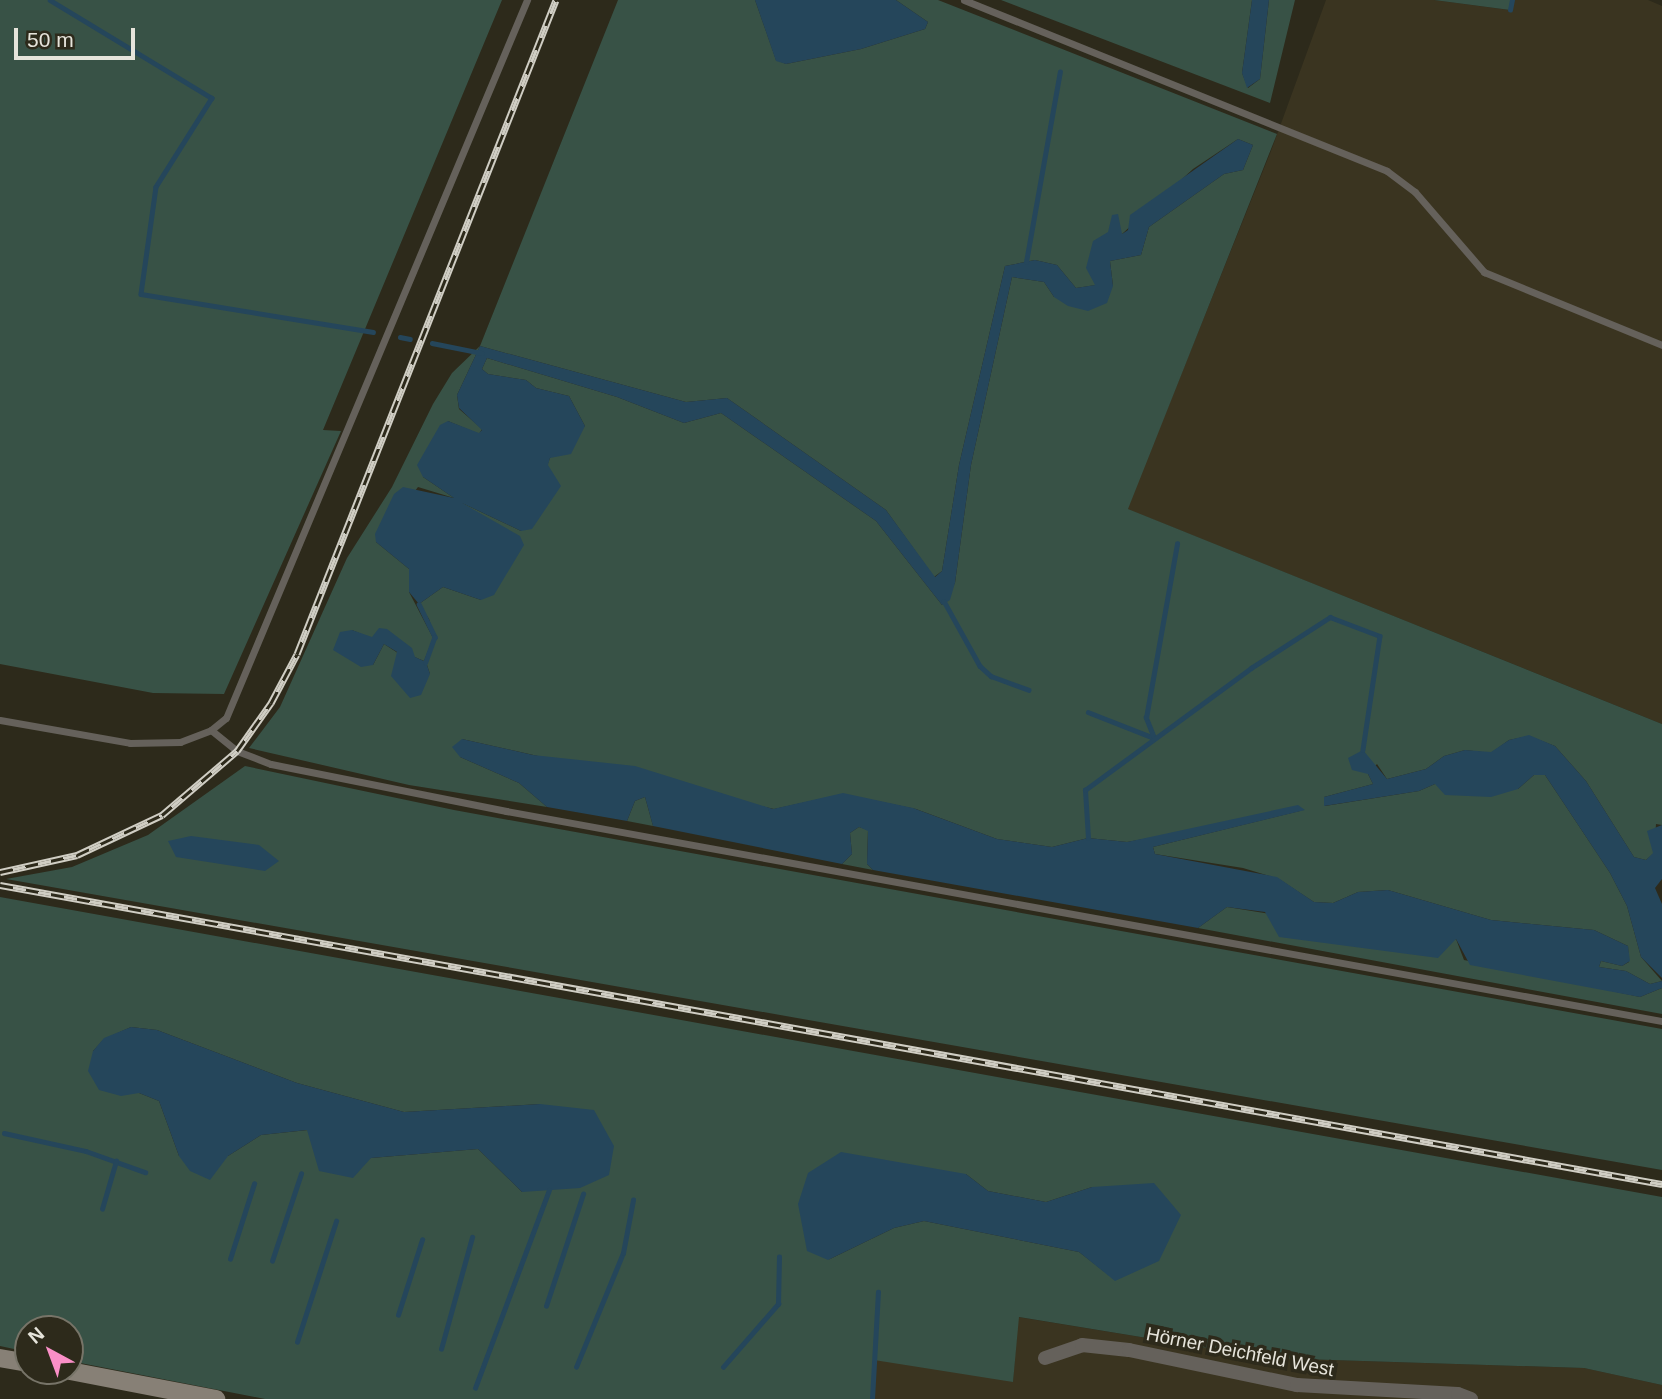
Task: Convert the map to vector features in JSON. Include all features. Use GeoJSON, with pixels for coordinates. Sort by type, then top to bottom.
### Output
{"type":"FeatureCollection","features":[{"type":"Feature","properties":{"kind":"main road"},"geometry":{"type":"LineString","coordinates":[[84,1374],[216,1399]]}},
{"type":"Feature","properties":{"kind":"street","name":"Hörner Deichfeld West"},"geometry":{"type":"LineString","coordinates":[[1045,1358],[1082,1345],[1142,1352],[1297,1385],[1458,1394],[1471,1399]]}},
{"type":"Feature","properties":{"kind":"lane"},"geometry":{"type":"LineString","coordinates":[[0,720],[130,743],[180,742],[211,730],[226,718],[527,0]]}},
{"type":"Feature","properties":{"kind":"lane"},"geometry":{"type":"LineString","coordinates":[[964,0],[1387,171],[1415,192],[1484,272],[1662,345]]}},
{"type":"Feature","properties":{"kind":"lane"},"geometry":{"type":"LineString","coordinates":[[211,730],[237,751],[271,764],[492,809],[1662,1021]]}},
{"type":"Feature","properties":{"kind":"shaded area"},"geometry":{"type":"Polygon","coordinates":[[[1326,0],[1434,0],[1509,10],[1512,0],[1648,0],[1662,6],[1662,724],[1127,509],[1271,151],[1326,0]]]}},
{"type":"Feature","properties":{"kind":"shaded area"},"geometry":{"type":"Polygon","coordinates":[[[1018,1317],[1269,1358],[1584,1368],[1662,1385],[1662,1399],[872,1399],[873,1359],[1013,1381],[1018,1317]]]}},
{"type":"Feature","properties":{"kind":"green space"},"geometry":{"type":"Polygon","coordinates":[[[0,0],[502,0],[323,430],[341,431],[224,694],[153,693],[0,664],[0,0]]]}},
{"type":"Feature","properties":{"kind":"green space"},"geometry":{"type":"Polygon","coordinates":[[[618,0],[755,0],[776,60],[786,64],[861,49],[925,29],[928,22],[896,0],[938,0],[1277,134],[1128,509],[1662,724],[1662,825],[1656,824],[1654,853],[1646,860],[1634,857],[1586,781],[1555,746],[1529,736],[1509,740],[1491,753],[1465,750],[1444,756],[1426,769],[1387,779],[1377,764],[1368,774],[1373,784],[1324,797],[1325,806],[1419,791],[1435,784],[1518,789],[1534,775],[1545,775],[1610,873],[1627,906],[1641,957],[1662,981],[1650,984],[1626,971],[1599,967],[1601,961],[1622,966],[1629,962],[1628,946],[1594,930],[1491,920],[1388,890],[1358,892],[1333,903],[1314,902],[1279,879],[1243,868],[1155,854],[1153,847],[1304,810],[1127,842],[1088,838],[1052,847],[997,839],[916,809],[843,794],[774,809],[462,739],[460,757],[519,783],[547,807],[409,785],[249,748],[280,707],[347,558],[392,487],[433,404],[452,373],[480,346],[618,0]],[[1238,139],[1193,169],[1122,234],[1096,285],[1076,288],[1057,265],[1035,260],[1005,266],[959,465],[942,571],[934,577],[886,510],[727,398],[686,402],[480,346],[457,395],[459,409],[482,429],[479,434],[448,421],[423,477],[454,498],[418,487],[376,542],[409,569],[409,592],[433,638],[424,661],[352,630],[373,665],[384,644],[430,674],[426,662],[435,637],[429,619],[419,604],[443,587],[481,600],[462,503],[521,531],[550,458],[585,426],[569,396],[536,388],[526,380],[488,374],[482,369],[487,358],[617,397],[684,423],[721,413],[876,521],[942,605],[955,583],[971,465],[1012,277],[1044,282],[1054,297],[1113,286],[1110,261],[1141,255],[1149,227],[1224,174],[1243,170],[1253,145],[1238,139]]]}},
{"type":"Feature","properties":{"kind":"green space"},"geometry":{"type":"Polygon","coordinates":[[[1001,0],[1252,0],[1242,73],[1248,88],[1260,79],[1269,0],[1295,0],[1270,103],[1001,0]]]}},
{"type":"Feature","properties":{"kind":"green space"},"geometry":{"type":"Polygon","coordinates":[[[1434,0],[1512,0],[1510,10],[1434,0]]]}},
{"type":"Feature","properties":{"kind":"green space"},"geometry":{"type":"Polygon","coordinates":[[[245,766],[454,810],[1662,1029],[1662,1170],[6,879],[72,867],[148,835],[245,766]]]}},
{"type":"Feature","properties":{"kind":"green space"},"geometry":{"type":"Polygon","coordinates":[[[645,797],[653,826],[627,821],[635,801],[645,797]]]}},
{"type":"Feature","properties":{"kind":"green space"},"geometry":{"type":"Polygon","coordinates":[[[859,827],[868,830],[867,864],[873,870],[842,864],[852,854],[850,833],[859,827]]]}},
{"type":"Feature","properties":{"kind":"green space"},"geometry":{"type":"Polygon","coordinates":[[[0,897],[1662,1197],[1662,1385],[1584,1368],[1269,1358],[1019,1317],[1013,1382],[874,1360],[872,1399],[265,1399],[84,1364],[84,1315],[14,1315],[14,1349],[0,1346],[0,897]],[[131,1027],[104,1039],[93,1051],[139,1093],[159,1101],[179,1156],[228,1156],[261,1135],[308,1130],[320,1171],[371,1158],[478,1149],[522,1192],[540,1104],[404,1112],[297,1083],[157,1030],[131,1027]],[[966,1174],[828,1260],[894,1228],[924,1221],[1079,1252],[1115,1280],[1092,1187],[1046,1202],[988,1191],[966,1174]]]}},
{"type":"Feature","properties":{"kind":"green space"},"geometry":{"type":"Polygon","coordinates":[[[1227,907],[1449,943],[1456,939],[1464,960],[1640,997],[1662,988],[1662,1014],[1198,928],[1227,907]]]}},
{"type":"Feature","properties":{"kind":"water"},"geometry":{"type":"Polygon","coordinates":[[[755,0],[896,0],[928,22],[925,29],[861,49],[786,64],[776,61],[755,0]]]}},
{"type":"Feature","properties":{"kind":"water"},"geometry":{"type":"Polygon","coordinates":[[[1252,0],[1269,0],[1260,79],[1247,88],[1242,73],[1252,0]]]}},
{"type":"Feature","properties":{"kind":"water"},"geometry":{"type":"Polygon","coordinates":[[[1238,139],[1253,145],[1243,170],[1224,174],[1149,227],[1141,255],[1110,261],[1113,286],[1107,303],[1088,311],[1068,306],[1054,297],[1044,282],[1012,277],[971,465],[955,583],[950,600],[942,605],[876,521],[721,413],[684,423],[617,397],[487,358],[482,369],[488,374],[526,380],[536,388],[569,396],[585,426],[571,454],[550,458],[548,465],[561,486],[532,529],[521,531],[462,503],[520,536],[524,545],[494,595],[481,600],[443,587],[419,604],[409,592],[409,569],[376,542],[375,534],[394,494],[403,487],[454,498],[423,477],[417,465],[440,425],[448,421],[479,433],[482,430],[459,408],[457,395],[480,346],[686,402],[727,398],[886,510],[935,577],[942,571],[959,465],[1005,266],[1035,260],[1057,265],[1076,288],[1095,285],[1086,268],[1093,241],[1108,232],[1112,215],[1118,214],[1122,234],[1128,230],[1130,215],[1238,139]]]}},
{"type":"Feature","properties":{"kind":"water"},"geometry":{"type":"Polygon","coordinates":[[[379,628],[387,629],[412,648],[415,657],[426,662],[430,674],[421,695],[410,698],[391,676],[397,652],[384,644],[373,665],[361,667],[333,650],[340,632],[352,630],[372,637],[379,628]]]}},
{"type":"Feature","properties":{"kind":"water"},"geometry":{"type":"Polygon","coordinates":[[[1529,735],[1555,746],[1586,781],[1634,857],[1646,860],[1653,853],[1647,831],[1662,825],[1662,879],[1655,888],[1662,904],[1662,978],[1641,957],[1627,906],[1610,873],[1545,775],[1534,775],[1518,789],[1491,797],[1445,795],[1435,784],[1419,791],[1324,806],[1324,797],[1373,784],[1368,774],[1352,770],[1348,758],[1363,750],[1387,779],[1426,769],[1444,756],[1465,750],[1491,752],[1509,740],[1529,735]]]}},
{"type":"Feature","properties":{"kind":"water"},"geometry":{"type":"Polygon","coordinates":[[[462,739],[533,755],[635,766],[773,809],[843,793],[913,808],[997,839],[1052,847],[1088,838],[1127,842],[1298,805],[1305,810],[1153,847],[1155,854],[1277,877],[1314,902],[1333,903],[1358,892],[1388,890],[1491,920],[1594,930],[1628,946],[1630,961],[1622,966],[1601,961],[1599,967],[1626,971],[1650,984],[1662,981],[1662,988],[1640,997],[1470,965],[1456,939],[1438,958],[1279,937],[1265,912],[1227,907],[1198,928],[873,870],[867,864],[868,831],[859,827],[850,833],[852,854],[842,864],[653,826],[645,797],[635,801],[627,821],[547,807],[519,783],[460,757],[452,747],[462,739]]]}},
{"type":"Feature","properties":{"kind":"water"},"geometry":{"type":"Polygon","coordinates":[[[191,836],[259,845],[279,861],[265,871],[176,857],[168,841],[191,836]]]}},
{"type":"Feature","properties":{"kind":"water"},"geometry":{"type":"Polygon","coordinates":[[[131,1027],[157,1030],[297,1083],[404,1112],[540,1104],[594,1110],[614,1146],[609,1175],[580,1188],[522,1192],[478,1149],[371,1158],[353,1178],[319,1171],[307,1130],[261,1135],[228,1156],[210,1180],[190,1171],[179,1156],[159,1101],[139,1093],[121,1096],[99,1090],[88,1071],[93,1051],[104,1038],[131,1027]]]}},
{"type":"Feature","properties":{"kind":"water"},"geometry":{"type":"Polygon","coordinates":[[[841,1152],[966,1174],[988,1191],[1046,1202],[1092,1187],[1154,1183],[1181,1215],[1159,1261],[1115,1281],[1079,1252],[924,1221],[894,1228],[828,1260],[807,1251],[798,1204],[808,1173],[841,1152]]]}},
{"type":"Feature","properties":{"kind":"waterway"},"geometry":{"type":"LineString","coordinates":[[50,0],[212,98],[156,187],[141,294],[373,332]]}},
{"type":"Feature","properties":{"kind":"waterway"},"geometry":{"type":"LineString","coordinates":[[1510,10],[1512,0]]}},
{"type":"Feature","properties":{"kind":"waterway"},"geometry":{"type":"LineString","coordinates":[[1026,262],[1060,72]]}},
{"type":"Feature","properties":{"kind":"waterway"},"geometry":{"type":"LineString","coordinates":[[400,337],[410,339]]}},
{"type":"Feature","properties":{"kind":"waterway"},"geometry":{"type":"LineString","coordinates":[[432,343],[482,353]]}},
{"type":"Feature","properties":{"kind":"waterway"},"geometry":{"type":"LineString","coordinates":[[1088,712],[1154,738],[1146,718],[1177,544]]}},
{"type":"Feature","properties":{"kind":"waterway"},"geometry":{"type":"LineString","coordinates":[[944,601],[980,666],[991,676],[1029,690]]}},
{"type":"Feature","properties":{"kind":"waterway"},"geometry":{"type":"LineString","coordinates":[[419,604],[435,637],[426,662]]}},
{"type":"Feature","properties":{"kind":"waterway"},"geometry":{"type":"LineString","coordinates":[[1088,838],[1085,790],[1251,668],[1330,617],[1380,636],[1363,750]]}},
{"type":"Feature","properties":{"kind":"waterway"},"geometry":{"type":"LineString","coordinates":[[4,1133],[86,1151],[145,1172]]}},
{"type":"Feature","properties":{"kind":"waterway"},"geometry":{"type":"LineString","coordinates":[[102,1209],[116,1161]]}},
{"type":"Feature","properties":{"kind":"waterway"},"geometry":{"type":"LineString","coordinates":[[272,1261],[301,1174]]}},
{"type":"Feature","properties":{"kind":"waterway"},"geometry":{"type":"LineString","coordinates":[[230,1259],[254,1184]]}},
{"type":"Feature","properties":{"kind":"waterway"},"geometry":{"type":"LineString","coordinates":[[475,1388],[549,1190]]}},
{"type":"Feature","properties":{"kind":"waterway"},"geometry":{"type":"LineString","coordinates":[[546,1306],[583,1194]]}},
{"type":"Feature","properties":{"kind":"waterway"},"geometry":{"type":"LineString","coordinates":[[576,1367],[623,1253],[633,1200]]}},
{"type":"Feature","properties":{"kind":"waterway"},"geometry":{"type":"LineString","coordinates":[[297,1342],[336,1221]]}},
{"type":"Feature","properties":{"kind":"waterway"},"geometry":{"type":"LineString","coordinates":[[441,1349],[472,1237]]}},
{"type":"Feature","properties":{"kind":"waterway"},"geometry":{"type":"LineString","coordinates":[[398,1315],[422,1240]]}},
{"type":"Feature","properties":{"kind":"waterway"},"geometry":{"type":"LineString","coordinates":[[723,1367],[778,1304],[779,1257]]}},
{"type":"Feature","properties":{"kind":"waterway"},"geometry":{"type":"LineString","coordinates":[[872,1399],[878,1292]]}},
{"type":"Feature","properties":{"kind":"railway"},"geometry":{"type":"LineString","coordinates":[[0,872],[77,855],[162,815],[237,751],[271,703],[297,654],[556,0]]}},
{"type":"Feature","properties":{"kind":"railway"},"geometry":{"type":"LineString","coordinates":[[0,885],[1662,1184]]}}]}
